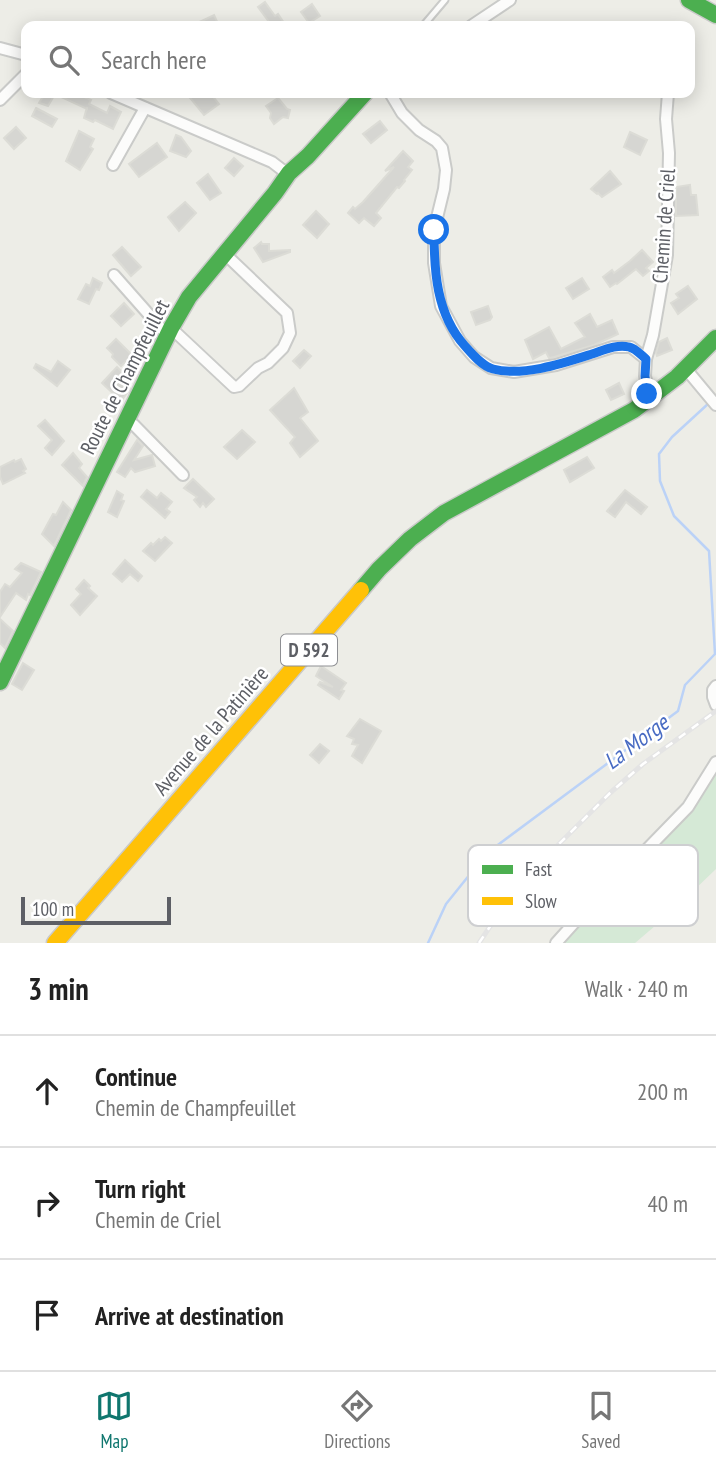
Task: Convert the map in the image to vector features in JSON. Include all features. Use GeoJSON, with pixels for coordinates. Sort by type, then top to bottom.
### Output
{"type":"FeatureCollection","features":[{"type":"Feature","properties":{"kind":"main road"},"geometry":{"type":"LineString","coordinates":[[689,0],[716,15]]}},
{"type":"Feature","properties":{"kind":"main road","name":"Route de Champfeuillet"},"geometry":{"type":"LineString","coordinates":[[0,682],[169,331],[189,297],[275,193],[280,182],[308,156],[360,98]]}},
{"type":"Feature","properties":{"kind":"main road","name":"D 592"},"geometry":{"type":"LineString","coordinates":[[650,400],[716,338]]}},
{"type":"Feature","properties":{"kind":"main road","name":"Avenue de la Patinière"},"geometry":{"type":"LineString","coordinates":[[55,943],[379,569],[410,538],[444,513],[650,400]]}},
{"type":"Feature","properties":{"kind":"street"},"geometry":{"type":"LineString","coordinates":[[478,21],[510,0]]}},
{"type":"Feature","properties":{"kind":"street"},"geometry":{"type":"LineString","coordinates":[[0,48],[21,54]]}},
{"type":"Feature","properties":{"kind":"street"},"geometry":{"type":"LineString","coordinates":[[0,100],[21,79]]}},
{"type":"Feature","properties":{"kind":"street"},"geometry":{"type":"LineString","coordinates":[[122,98],[272,162],[289,175]]}},
{"type":"Feature","properties":{"kind":"street"},"geometry":{"type":"LineString","coordinates":[[393,98],[402,113],[442,148],[446,170],[434,230],[434,263],[441,306],[460,341],[474,357],[491,368],[514,372],[556,365],[613,347],[631,347],[646,359]]}},
{"type":"Feature","properties":{"kind":"street","name":"Chemin de Criel"},"geometry":{"type":"LineString","coordinates":[[650,400],[645,376],[646,359],[653,335],[667,255],[668,98]]}},
{"type":"Feature","properties":{"kind":"street"},"geometry":{"type":"LineString","coordinates":[[113,164],[145,108]]}},
{"type":"Feature","properties":{"kind":"street"},"geometry":{"type":"LineString","coordinates":[[114,275],[169,331],[234,387],[268,363],[283,348],[290,333],[287,313],[225,254]]}},
{"type":"Feature","properties":{"kind":"street"},"geometry":{"type":"LineString","coordinates":[[686,369],[716,405]]}},
{"type":"Feature","properties":{"kind":"street"},"geometry":{"type":"LineString","coordinates":[[126,420],[183,475]]}},
{"type":"Feature","properties":{"kind":"street"},"geometry":{"type":"LineString","coordinates":[[716,686],[713,697],[716,705]]}},
{"type":"Feature","properties":{"kind":"street"},"geometry":{"type":"LineString","coordinates":[[651,845],[688,807],[716,762]]}},
{"type":"Feature","properties":{"kind":"street"},"geometry":{"type":"LineString","coordinates":[[556,943],[571,926]]}},
{"type":"Feature","properties":{"kind":"lane"},"geometry":{"type":"LineString","coordinates":[[427,21],[445,0]]}},
{"type":"Feature","properties":{"kind":"green space"},"geometry":{"type":"Polygon","coordinates":[[[716,774],[716,869],[698,886],[698,845],[652,845],[697,801],[716,774]]]}},
{"type":"Feature","properties":{"kind":"green space"},"geometry":{"type":"Polygon","coordinates":[[[575,926],[655,926],[635,943],[563,943],[575,926]]]}},
{"type":"Feature","properties":{"kind":"building"},"geometry":{"type":"Polygon","coordinates":[[[265,2],[275,16],[278,14],[283,21],[268,21],[258,7],[265,2]]]}},
{"type":"Feature","properties":{"kind":"building"},"geometry":{"type":"Polygon","coordinates":[[[312,4],[320,16],[308,21],[301,12],[312,4]]]}},
{"type":"Feature","properties":{"kind":"building"},"geometry":{"type":"Polygon","coordinates":[[[214,15],[217,21],[201,21],[214,15]]]}},
{"type":"Feature","properties":{"kind":"building"},"geometry":{"type":"Polygon","coordinates":[[[42,98],[53,98],[48,106],[39,103],[42,98]]]}},
{"type":"Feature","properties":{"kind":"building"},"geometry":{"type":"Polygon","coordinates":[[[64,98],[86,98],[91,100],[89,104],[107,113],[110,106],[121,112],[113,129],[84,118],[87,109],[64,98]]]}},
{"type":"Feature","properties":{"kind":"building"},"geometry":{"type":"Polygon","coordinates":[[[190,98],[214,98],[219,104],[204,115],[190,98]]]}},
{"type":"Feature","properties":{"kind":"building"},"geometry":{"type":"Polygon","coordinates":[[[278,98],[290,110],[288,118],[283,117],[274,124],[266,106],[278,98]]]}},
{"type":"Feature","properties":{"kind":"building"},"geometry":{"type":"Polygon","coordinates":[[[36,108],[57,119],[52,127],[32,116],[36,108]]]}},
{"type":"Feature","properties":{"kind":"building"},"geometry":{"type":"Polygon","coordinates":[[[380,121],[387,130],[371,143],[363,134],[380,121]]]}},
{"type":"Feature","properties":{"kind":"building"},"geometry":{"type":"Polygon","coordinates":[[[16,127],[26,138],[14,149],[4,138],[16,127]]]}},
{"type":"Feature","properties":{"kind":"building"},"geometry":{"type":"Polygon","coordinates":[[[79,131],[94,139],[90,147],[93,149],[80,170],[66,161],[79,131]]]}},
{"type":"Feature","properties":{"kind":"building"},"geometry":{"type":"Polygon","coordinates":[[[630,132],[647,140],[640,155],[624,147],[630,132]]]}},
{"type":"Feature","properties":{"kind":"building"},"geometry":{"type":"Polygon","coordinates":[[[176,135],[181,137],[191,151],[186,157],[170,151],[176,135]]]}},
{"type":"Feature","properties":{"kind":"building"},"geometry":{"type":"Polygon","coordinates":[[[157,143],[167,157],[139,177],[129,164],[157,143]]]}},
{"type":"Feature","properties":{"kind":"building"},"geometry":{"type":"Polygon","coordinates":[[[403,151],[413,161],[408,167],[412,170],[376,213],[381,218],[374,226],[364,218],[359,223],[348,213],[363,202],[394,167],[385,171],[403,151]]]}},
{"type":"Feature","properties":{"kind":"building"},"geometry":{"type":"Polygon","coordinates":[[[234,158],[243,166],[234,176],[225,168],[234,158]]]}},
{"type":"Feature","properties":{"kind":"building"},"geometry":{"type":"Polygon","coordinates":[[[610,171],[621,184],[602,197],[591,189],[610,171]]]}},
{"type":"Feature","properties":{"kind":"building"},"geometry":{"type":"Polygon","coordinates":[[[208,174],[221,193],[210,200],[197,183],[208,174]]]}},
{"type":"Feature","properties":{"kind":"building"},"geometry":{"type":"Polygon","coordinates":[[[690,185],[691,195],[696,195],[698,215],[676,216],[676,187],[690,185]]]}},
{"type":"Feature","properties":{"kind":"building"},"geometry":{"type":"Polygon","coordinates":[[[185,202],[196,213],[179,231],[168,217],[185,202]]]}},
{"type":"Feature","properties":{"kind":"building"},"geometry":{"type":"Polygon","coordinates":[[[316,211],[329,224],[317,238],[303,225],[316,211]]]}},
{"type":"Feature","properties":{"kind":"building"},"geometry":{"type":"Polygon","coordinates":[[[261,242],[269,244],[269,251],[290,252],[263,262],[254,248],[261,242]]]}},
{"type":"Feature","properties":{"kind":"building"},"geometry":{"type":"Polygon","coordinates":[[[122,247],[141,267],[131,276],[113,255],[122,247]]]}},
{"type":"Feature","properties":{"kind":"building"},"geometry":{"type":"Polygon","coordinates":[[[642,250],[653,262],[646,268],[649,271],[643,276],[636,269],[610,287],[603,277],[612,270],[614,273],[642,250]]]}},
{"type":"Feature","properties":{"kind":"building"},"geometry":{"type":"Polygon","coordinates":[[[93,278],[102,283],[89,304],[78,299],[86,284],[90,286],[93,278]]]}},
{"type":"Feature","properties":{"kind":"building"},"geometry":{"type":"Polygon","coordinates":[[[582,278],[589,289],[573,299],[566,288],[582,278]]]}},
{"type":"Feature","properties":{"kind":"building"},"geometry":{"type":"Polygon","coordinates":[[[688,286],[697,299],[678,314],[671,303],[679,298],[676,294],[688,286]]]}},
{"type":"Feature","properties":{"kind":"building"},"geometry":{"type":"Polygon","coordinates":[[[124,303],[134,314],[121,326],[111,316],[124,303]]]}},
{"type":"Feature","properties":{"kind":"building"},"geometry":{"type":"Polygon","coordinates":[[[488,306],[492,317],[476,325],[471,312],[488,306]]]}},
{"type":"Feature","properties":{"kind":"building"},"geometry":{"type":"Polygon","coordinates":[[[590,314],[597,327],[612,320],[618,334],[594,345],[554,357],[549,358],[546,352],[533,359],[525,340],[549,327],[561,349],[585,337],[575,323],[590,314]]]}},
{"type":"Feature","properties":{"kind":"building"},"geometry":{"type":"Polygon","coordinates":[[[667,338],[672,350],[657,356],[659,342],[667,338]]]}},
{"type":"Feature","properties":{"kind":"building"},"geometry":{"type":"Polygon","coordinates":[[[116,339],[132,355],[121,366],[107,348],[116,339]]]}},
{"type":"Feature","properties":{"kind":"building"},"geometry":{"type":"Polygon","coordinates":[[[304,350],[311,356],[300,368],[293,361],[304,350]]]}},
{"type":"Feature","properties":{"kind":"building"},"geometry":{"type":"Polygon","coordinates":[[[58,361],[70,370],[57,386],[34,368],[36,364],[51,372],[58,361]]]}},
{"type":"Feature","properties":{"kind":"building"},"geometry":{"type":"Polygon","coordinates":[[[117,367],[128,378],[124,382],[130,389],[121,401],[102,383],[117,367]]]}},
{"type":"Feature","properties":{"kind":"building"},"geometry":{"type":"Polygon","coordinates":[[[619,383],[624,394],[611,400],[606,390],[619,383]]]}},
{"type":"Feature","properties":{"kind":"building"},"geometry":{"type":"Polygon","coordinates":[[[294,388],[308,412],[300,418],[318,441],[300,457],[290,443],[295,437],[270,410],[294,388]]]}},
{"type":"Feature","properties":{"kind":"building"},"geometry":{"type":"Polygon","coordinates":[[[45,420],[64,441],[52,455],[45,448],[52,440],[38,426],[45,420]]]}},
{"type":"Feature","properties":{"kind":"building"},"geometry":{"type":"Polygon","coordinates":[[[242,430],[255,442],[237,459],[224,447],[242,430]]]}},
{"type":"Feature","properties":{"kind":"building"},"geometry":{"type":"Polygon","coordinates":[[[137,440],[143,446],[134,460],[152,455],[155,466],[135,472],[131,468],[125,477],[117,472],[137,440]]]}},
{"type":"Feature","properties":{"kind":"building"},"geometry":{"type":"Polygon","coordinates":[[[73,453],[82,464],[79,468],[87,477],[83,486],[62,465],[73,453]]]}},
{"type":"Feature","properties":{"kind":"building"},"geometry":{"type":"Polygon","coordinates":[[[587,457],[594,468],[570,482],[564,470],[587,457]]]}},
{"type":"Feature","properties":{"kind":"building"},"geometry":{"type":"Polygon","coordinates":[[[21,459],[25,473],[3,484],[0,467],[21,459]]]}},
{"type":"Feature","properties":{"kind":"building"},"geometry":{"type":"Polygon","coordinates":[[[193,479],[214,499],[206,507],[203,503],[200,507],[194,500],[197,497],[184,488],[193,479]]]}},
{"type":"Feature","properties":{"kind":"building"},"geometry":{"type":"Polygon","coordinates":[[[147,490],[157,498],[161,493],[172,502],[166,509],[170,512],[165,518],[141,497],[147,490]]]}},
{"type":"Feature","properties":{"kind":"building"},"geometry":{"type":"Polygon","coordinates":[[[625,490],[647,507],[641,514],[626,502],[615,517],[607,511],[625,490]]]}},
{"type":"Feature","properties":{"kind":"building"},"geometry":{"type":"Polygon","coordinates":[[[117,491],[123,495],[121,500],[124,501],[117,517],[108,512],[117,491]]]}},
{"type":"Feature","properties":{"kind":"building"},"geometry":{"type":"Polygon","coordinates":[[[63,502],[71,510],[54,546],[42,534],[63,502]]]}},
{"type":"Feature","properties":{"kind":"building"},"geometry":{"type":"Polygon","coordinates":[[[165,537],[172,543],[155,561],[143,551],[151,543],[153,545],[165,537]]]}},
{"type":"Feature","properties":{"kind":"building"},"geometry":{"type":"Polygon","coordinates":[[[125,560],[142,576],[138,581],[130,574],[122,582],[113,574],[125,560]]]}},
{"type":"Feature","properties":{"kind":"building"},"geometry":{"type":"Polygon","coordinates":[[[21,563],[41,572],[26,600],[16,593],[0,617],[0,592],[5,584],[10,587],[22,573],[15,569],[21,563]]]}},
{"type":"Feature","properties":{"kind":"building"},"geometry":{"type":"Polygon","coordinates":[[[84,580],[97,596],[80,615],[71,605],[81,594],[76,589],[84,580]]]}},
{"type":"Feature","properties":{"kind":"building"},"geometry":{"type":"Polygon","coordinates":[[[0,619],[13,631],[5,648],[0,643],[0,619]]]}},
{"type":"Feature","properties":{"kind":"building"},"geometry":{"type":"Polygon","coordinates":[[[23,663],[34,670],[22,690],[12,684],[23,663]]]}},
{"type":"Feature","properties":{"kind":"building"},"geometry":{"type":"Polygon","coordinates":[[[321,666],[346,683],[339,699],[318,685],[320,682],[333,687],[316,676],[321,666]]]}},
{"type":"Feature","properties":{"kind":"building"},"geometry":{"type":"Polygon","coordinates":[[[360,719],[381,731],[362,763],[352,756],[358,745],[352,744],[354,739],[347,736],[360,719]]]}},
{"type":"Feature","properties":{"kind":"building"},"geometry":{"type":"Polygon","coordinates":[[[320,744],[329,751],[319,763],[310,755],[320,744]]]}},
{"type":"Feature","properties":{"kind":"waterway","name":"La Morge"},"geometry":{"type":"LineString","coordinates":[[498,845],[678,711],[685,685],[715,654],[709,551],[674,516],[660,481],[659,454],[672,437],[709,403]]}},
{"type":"Feature","properties":{"kind":"waterway","name":"La Morge"},"geometry":{"type":"LineString","coordinates":[[428,943],[446,904],[468,877]]}},
{"type":"Feature","properties":{"kind":"railway"},"geometry":{"type":"LineString","coordinates":[[558,845],[643,764],[716,711]]}},
{"type":"Feature","properties":{"kind":"railway"},"geometry":{"type":"LineString","coordinates":[[479,943],[490,926]]}},
{"type":"Feature","properties":{"kind":"traffic: fast"},"geometry":{"type":"LineString","coordinates":[[689,0],[716,15]]}},
{"type":"Feature","properties":{"kind":"traffic: fast"},"geometry":{"type":"LineString","coordinates":[[0,682],[171,328],[189,297],[289,173],[360,98]]}},
{"type":"Feature","properties":{"kind":"traffic: fast"},"geometry":{"type":"LineString","coordinates":[[361,590],[410,539],[444,513],[634,410],[677,377],[716,338]]}},
{"type":"Feature","properties":{"kind":"traffic: slow"},"geometry":{"type":"LineString","coordinates":[[55,943],[361,590]]}},
{"type":"Feature","properties":{"kind":"route"},"geometry":{"type":"LineString","coordinates":[[434,230],[434,263],[441,306],[460,341],[474,357],[491,368],[514,372],[556,365],[613,347],[631,347],[646,359],[647,394]]}}]}
